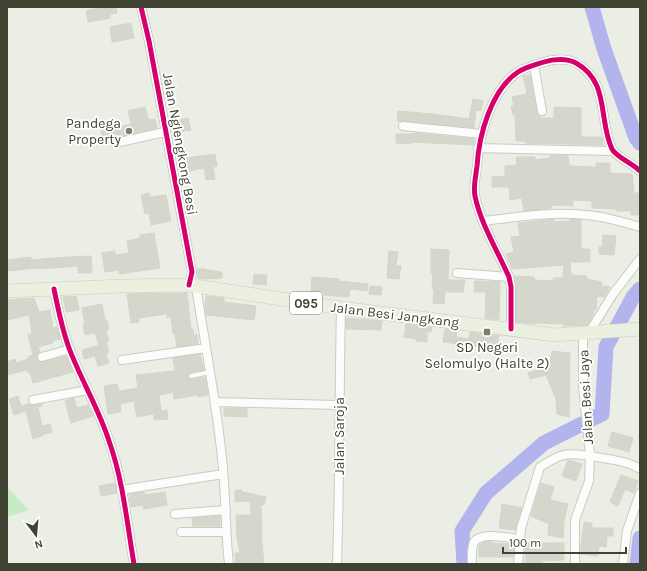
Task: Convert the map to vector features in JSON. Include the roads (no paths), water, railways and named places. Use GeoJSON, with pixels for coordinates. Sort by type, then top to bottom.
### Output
{"type":"FeatureCollection","features":[{"type":"Feature","properties":{"kind":"main road","name":"Jalan Besi Jangkang"},"geometry":{"type":"LineString","coordinates":[[7,292],[54,289],[193,286],[341,308],[555,335],[640,329]]}},
{"type":"Feature","properties":{"kind":"street","name":"Jalan Nglengkong Besi"},"geometry":{"type":"LineString","coordinates":[[140,7],[149,41],[215,402],[223,474],[226,510],[225,532],[229,564]]}},
{"type":"Feature","properties":{"kind":"street"},"geometry":{"type":"LineString","coordinates":[[511,329],[511,287],[509,277],[474,195],[478,148],[494,102],[499,93],[518,72],[534,65],[553,60],[575,62],[587,71],[597,83],[600,92],[605,131],[612,151]]}},
{"type":"Feature","properties":{"kind":"street"},"geometry":{"type":"LineString","coordinates":[[534,65],[542,111]]}},
{"type":"Feature","properties":{"kind":"street"},"geometry":{"type":"LineString","coordinates":[[403,126],[482,134]]}},
{"type":"Feature","properties":{"kind":"street"},"geometry":{"type":"LineString","coordinates":[[115,143],[165,132]]}},
{"type":"Feature","properties":{"kind":"street"},"geometry":{"type":"LineString","coordinates":[[478,148],[612,151],[639,167]]}},
{"type":"Feature","properties":{"kind":"street"},"geometry":{"type":"LineString","coordinates":[[484,221],[534,215],[584,214],[598,216],[640,227]]}},
{"type":"Feature","properties":{"kind":"street"},"geometry":{"type":"LineString","coordinates":[[587,332],[613,294],[640,259]]}},
{"type":"Feature","properties":{"kind":"street"},"geometry":{"type":"LineString","coordinates":[[457,273],[509,277]]}},
{"type":"Feature","properties":{"kind":"street"},"geometry":{"type":"LineString","coordinates":[[54,289],[62,326],[70,349],[102,421],[110,443],[121,490],[134,564]]}},
{"type":"Feature","properties":{"kind":"street","name":"Jalan Saroja"},"geometry":{"type":"LineString","coordinates":[[337,564],[341,308]]}},
{"type":"Feature","properties":{"kind":"street","name":"Jalan Besi Jaya"},"geometry":{"type":"LineString","coordinates":[[587,332],[583,386],[590,456],[621,462],[640,469]]}},
{"type":"Feature","properties":{"kind":"street"},"geometry":{"type":"LineString","coordinates":[[122,360],[206,348]]}},
{"type":"Feature","properties":{"kind":"street"},"geometry":{"type":"LineString","coordinates":[[42,357],[70,349]]}},
{"type":"Feature","properties":{"kind":"street"},"geometry":{"type":"LineString","coordinates":[[32,400],[88,390]]}},
{"type":"Feature","properties":{"kind":"street"},"geometry":{"type":"LineString","coordinates":[[215,402],[339,405]]}},
{"type":"Feature","properties":{"kind":"street"},"geometry":{"type":"LineString","coordinates":[[518,564],[521,528],[540,467],[564,454],[590,456],[589,481],[575,520],[574,564]]}},
{"type":"Feature","properties":{"kind":"street"},"geometry":{"type":"LineString","coordinates":[[121,490],[223,474]]}},
{"type":"Feature","properties":{"kind":"street"},"geometry":{"type":"LineString","coordinates":[[623,564],[627,531],[640,493]]}},
{"type":"Feature","properties":{"kind":"street"},"geometry":{"type":"LineString","coordinates":[[175,514],[226,510]]}},
{"type":"Feature","properties":{"kind":"street"},"geometry":{"type":"LineString","coordinates":[[181,532],[225,532]]}},
{"type":"Feature","properties":{"kind":"street"},"geometry":{"type":"LineString","coordinates":[[472,564],[472,546],[479,538],[484,536],[494,536],[520,539]]}},
{"type":"Feature","properties":{"kind":"lane"},"geometry":{"type":"LineString","coordinates":[[191,376],[210,372]]}},
{"type":"Feature","properties":{"kind":"waterway"},"geometry":{"type":"LineString","coordinates":[[592,7],[604,49],[636,138],[640,143]]}},
{"type":"Feature","properties":{"kind":"waterway"},"geometry":{"type":"LineString","coordinates":[[590,420],[602,414],[606,347],[633,297],[640,289]]}},
{"type":"Feature","properties":{"kind":"waterway"},"geometry":{"type":"LineString","coordinates":[[464,564],[462,531],[486,493],[544,443],[582,424]]}},
{"type":"Feature","properties":{"kind":"waterway"},"geometry":{"type":"LineString","coordinates":[[637,564],[640,538]]}},
{"type":"Feature","properties":{"kind":"place","name":"Pandega Property"},"geometry":{"type":"Point","coordinates":[129,131]}},
{"type":"Feature","properties":{"kind":"place","name":"SD Negeri Selomulyo (Halte 2)"},"geometry":{"type":"Point","coordinates":[487,332]}}]}
